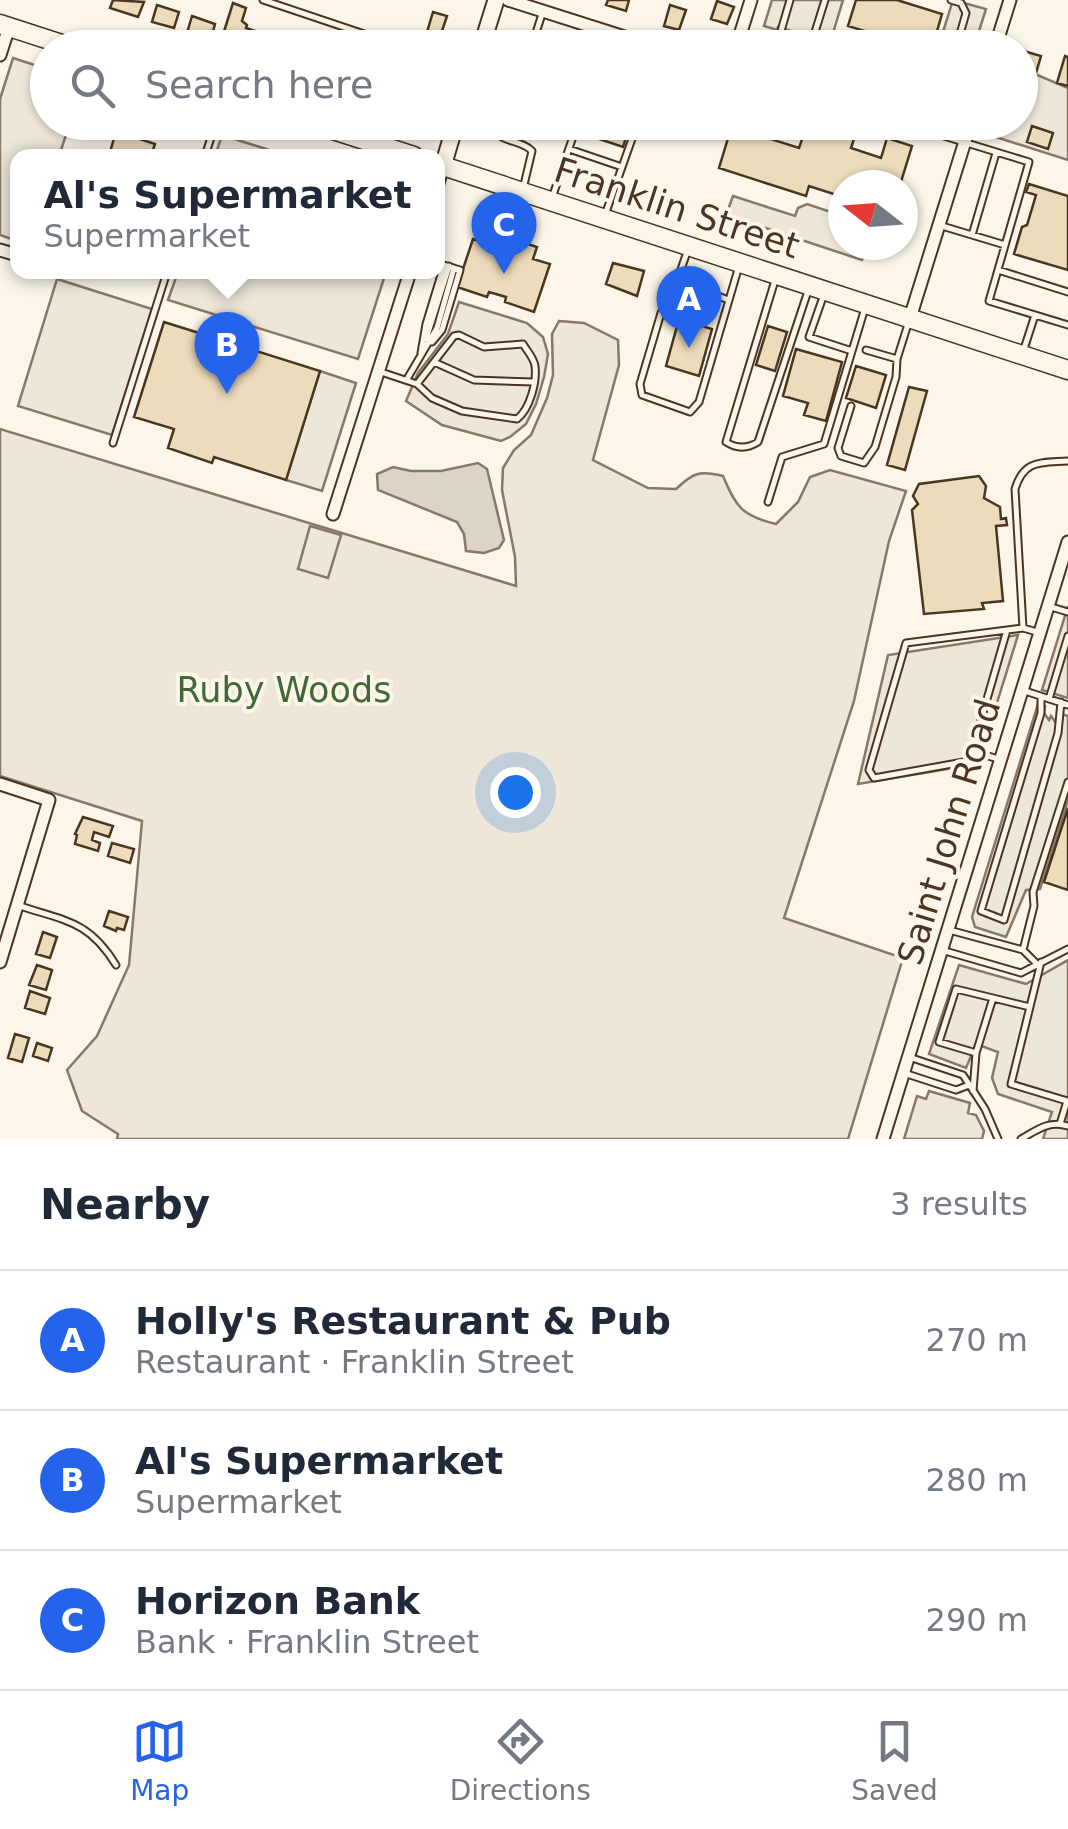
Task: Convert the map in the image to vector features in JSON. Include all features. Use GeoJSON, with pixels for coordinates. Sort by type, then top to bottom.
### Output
{"type":"FeatureCollection","features":[{"type":"Feature","properties":{"kind":"main road"},"geometry":{"type":"LineString","coordinates":[[4,25],[30,34]]}},
{"type":"Feature","properties":{"kind":"main road"},"geometry":{"type":"LineString","coordinates":[[364,140],[392,149]]}},
{"type":"Feature","properties":{"kind":"main road","name":"Franklin Street"},"geometry":{"type":"LineString","coordinates":[[445,167],[1068,370]]}},
{"type":"Feature","properties":{"kind":"street"},"geometry":{"type":"LineString","coordinates":[[487,30],[496,0]]}},
{"type":"Feature","properties":{"kind":"street"},"geometry":{"type":"LineString","coordinates":[[508,0],[603,30]]}},
{"type":"Feature","properties":{"kind":"street"},"geometry":{"type":"LineString","coordinates":[[741,30],[751,0]]}},
{"type":"Feature","properties":{"kind":"street"},"geometry":{"type":"LineString","coordinates":[[1001,30],[1010,0]]}},
{"type":"Feature","properties":{"kind":"street"},"geometry":{"type":"LineString","coordinates":[[0,55],[4,25]]}},
{"type":"Feature","properties":{"kind":"street"},"geometry":{"type":"LineString","coordinates":[[910,318],[965,140]]}},
{"type":"Feature","properties":{"kind":"street"},"geometry":{"type":"LineString","coordinates":[[334,514],[408,279]]}},
{"type":"Feature","properties":{"kind":"street","name":"Saint John Road"},"geometry":{"type":"LineString","coordinates":[[883,1139],[1068,542]]}},
{"type":"Feature","properties":{"kind":"street"},"geometry":{"type":"LineString","coordinates":[[0,784],[49,800],[0,962]]}},
{"type":"Feature","properties":{"kind":"lane"},"geometry":{"type":"LineString","coordinates":[[263,0],[352,30]]}},
{"type":"Feature","properties":{"kind":"lane"},"geometry":{"type":"LineString","coordinates":[[781,30],[790,0]]}},
{"type":"Feature","properties":{"kind":"lane"},"geometry":{"type":"LineString","coordinates":[[816,30],[826,0]]}},
{"type":"Feature","properties":{"kind":"lane"},"geometry":{"type":"LineString","coordinates":[[952,0],[960,3],[966,13],[961,30]]}},
{"type":"Feature","properties":{"kind":"lane"},"geometry":{"type":"LineString","coordinates":[[537,30],[543,11]]}},
{"type":"Feature","properties":{"kind":"lane"},"geometry":{"type":"LineString","coordinates":[[510,140],[532,152],[522,192]]}},
{"type":"Feature","properties":{"kind":"lane"},"geometry":{"type":"LineString","coordinates":[[551,201],[572,140]]}},
{"type":"Feature","properties":{"kind":"lane"},"geometry":{"type":"LineString","coordinates":[[604,218],[632,140]]}},
{"type":"Feature","properties":{"kind":"lane"},"geometry":{"type":"LineString","coordinates":[[955,140],[1028,162],[989,301],[1068,325]]}},
{"type":"Feature","properties":{"kind":"lane"},"geometry":{"type":"LineString","coordinates":[[569,149],[622,167]]}},
{"type":"Feature","properties":{"kind":"lane"},"geometry":{"type":"LineString","coordinates":[[972,235],[996,152]]}},
{"type":"Feature","properties":{"kind":"lane"},"geometry":{"type":"LineString","coordinates":[[939,225],[1005,245]]}},
{"type":"Feature","properties":{"kind":"lane"},"geometry":{"type":"LineString","coordinates":[[689,246],[678,281],[661,314],[640,384],[642,395],[690,412],[699,402],[740,263]]}},
{"type":"Feature","properties":{"kind":"lane"},"geometry":{"type":"LineString","coordinates":[[406,380],[442,330],[460,270],[446,266]]}},
{"type":"Feature","properties":{"kind":"lane"},"geometry":{"type":"LineString","coordinates":[[998,270],[1068,292]]}},
{"type":"Feature","properties":{"kind":"lane"},"geometry":{"type":"LineString","coordinates":[[776,274],[726,442],[734,447],[750,448],[758,442],[818,288]]}},
{"type":"Feature","properties":{"kind":"lane"},"geometry":{"type":"LineString","coordinates":[[114,443],[165,279]]}},
{"type":"Feature","properties":{"kind":"lane"},"geometry":{"type":"LineString","coordinates":[[420,356],[442,279]]}},
{"type":"Feature","properties":{"kind":"lane"},"geometry":{"type":"LineString","coordinates":[[678,281],[728,299]]}},
{"type":"Feature","properties":{"kind":"lane"},"geometry":{"type":"LineString","coordinates":[[818,288],[810,337],[852,351]]}},
{"type":"Feature","properties":{"kind":"lane"},"geometry":{"type":"LineString","coordinates":[[768,502],[782,456],[824,444],[866,305]]}},
{"type":"Feature","properties":{"kind":"lane"},"geometry":{"type":"LineString","coordinates":[[1022,355],[1036,315]]}},
{"type":"Feature","properties":{"kind":"lane"},"geometry":{"type":"LineString","coordinates":[[851,406],[838,448],[841,456],[864,463],[875,447],[910,318]]}},
{"type":"Feature","properties":{"kind":"lane"},"geometry":{"type":"LineString","coordinates":[[378,371],[417,384],[432,398],[462,411],[517,419],[524,413],[534,382],[535,363],[524,344],[484,348],[459,335],[454,336],[417,384]]}},
{"type":"Feature","properties":{"kind":"lane"},"geometry":{"type":"LineString","coordinates":[[866,350],[897,359]]}},
{"type":"Feature","properties":{"kind":"lane"},"geometry":{"type":"LineString","coordinates":[[434,362],[474,380],[534,382]]}},
{"type":"Feature","properties":{"kind":"lane"},"geometry":{"type":"LineString","coordinates":[[1024,628],[1015,489],[1026,468],[1068,460]]}},
{"type":"Feature","properties":{"kind":"lane"},"geometry":{"type":"LineString","coordinates":[[1048,606],[1068,612]]}},
{"type":"Feature","properties":{"kind":"lane"},"geometry":{"type":"LineString","coordinates":[[1008,630],[970,761],[874,778],[868,770],[906,643],[1008,630],[1024,628],[1040,632]]}},
{"type":"Feature","properties":{"kind":"lane"},"geometry":{"type":"LineString","coordinates":[[1049,698],[1068,636]]}},
{"type":"Feature","properties":{"kind":"lane"},"geometry":{"type":"LineString","coordinates":[[1022,690],[1049,698],[1064,704],[1004,920],[981,910],[1041,713],[1040,696]]}},
{"type":"Feature","properties":{"kind":"lane"},"geometry":{"type":"LineString","coordinates":[[972,751],[1000,760]]}},
{"type":"Feature","properties":{"kind":"lane"},"geometry":{"type":"LineString","coordinates":[[1023,950],[1034,906],[1033,892],[1068,782]]}},
{"type":"Feature","properties":{"kind":"lane"},"geometry":{"type":"LineString","coordinates":[[17,905],[92,933],[116,965]]}},
{"type":"Feature","properties":{"kind":"lane"},"geometry":{"type":"LineString","coordinates":[[948,929],[1023,950],[1040,963]]}},
{"type":"Feature","properties":{"kind":"lane"},"geometry":{"type":"LineString","coordinates":[[942,950],[1021,973],[1068,950]]}},
{"type":"Feature","properties":{"kind":"lane"},"geometry":{"type":"LineString","coordinates":[[1021,1139],[1048,1124],[1064,1125],[1066,1101],[1012,1084],[1040,963]]}},
{"type":"Feature","properties":{"kind":"lane"},"geometry":{"type":"LineString","coordinates":[[976,1052],[939,1042],[956,988],[1030,1007]]}},
{"type":"Feature","properties":{"kind":"lane"},"geometry":{"type":"LineString","coordinates":[[971,1088],[976,1052],[993,998]]}},
{"type":"Feature","properties":{"kind":"lane"},"geometry":{"type":"LineString","coordinates":[[909,1057],[963,1075],[998,1139]]}},
{"type":"Feature","properties":{"kind":"lane"},"geometry":{"type":"LineString","coordinates":[[904,1073],[956,1090],[971,1088]]}},
{"type":"Feature","properties":{"kind":"green space"},"geometry":{"type":"Polygon","coordinates":[[[13,58],[30,64],[30,140],[64,140],[61,149],[10,149],[10,239],[0,235],[0,99],[13,58]]]}},
{"type":"Feature","properties":{"kind":"green space"},"geometry":{"type":"Polygon","coordinates":[[[1038,75],[1068,88],[1068,160],[1005,140],[1038,140],[1038,75]]]}},
{"type":"Feature","properties":{"kind":"green space","name":"Ruby Woods"},"geometry":{"type":"Polygon","coordinates":[[[559,321],[584,323],[618,340],[619,365],[593,460],[648,488],[676,489],[702,473],[723,476],[742,509],[776,524],[798,502],[810,477],[830,470],[906,491],[889,541],[854,701],[784,918],[903,958],[848,1139],[117,1139],[118,1134],[82,1111],[67,1070],[97,1036],[129,965],[142,821],[0,776],[0,429],[516,586],[515,557],[502,490],[503,468],[514,450],[531,435],[547,398],[553,375],[552,334],[559,321]]]}},
{"type":"Feature","properties":{"kind":"shaded area"},"geometry":{"type":"Polygon","coordinates":[[[772,0],[843,0],[834,30],[777,30],[764,26],[772,0]]]}},
{"type":"Feature","properties":{"kind":"shaded area"},"geometry":{"type":"Polygon","coordinates":[[[953,0],[986,9],[979,30],[944,30],[953,0]]]}},
{"type":"Feature","properties":{"kind":"shaded area"},"geometry":{"type":"Polygon","coordinates":[[[220,140],[238,140],[266,149],[217,149],[220,140]]]}},
{"type":"Feature","properties":{"kind":"shaded area"},"geometry":{"type":"Polygon","coordinates":[[[733,196],[795,216],[798,208],[807,204],[828,211],[828,249],[726,215],[733,196]]]}},
{"type":"Feature","properties":{"kind":"shaded area"},"geometry":{"type":"Polygon","coordinates":[[[57,279],[152,309],[112,435],[18,406],[57,279]]]}},
{"type":"Feature","properties":{"kind":"shaded area"},"geometry":{"type":"Polygon","coordinates":[[[176,279],[384,279],[358,359],[168,300],[176,279]]]}},
{"type":"Feature","properties":{"kind":"shaded area"},"geometry":{"type":"Polygon","coordinates":[[[459,302],[527,323],[543,337],[548,354],[536,404],[526,424],[501,441],[442,425],[406,401],[418,373],[448,334],[459,302]]]}},
{"type":"Feature","properties":{"kind":"shaded area"},"geometry":{"type":"Polygon","coordinates":[[[320,371],[356,383],[322,491],[286,480],[320,371]]]}},
{"type":"Feature","properties":{"kind":"shaded area"},"geometry":{"type":"Polygon","coordinates":[[[478,463],[487,469],[504,540],[499,548],[484,553],[466,551],[464,534],[457,522],[378,490],[377,474],[393,467],[441,471],[478,463]]]}},
{"type":"Feature","properties":{"kind":"shaded area"},"geometry":{"type":"Polygon","coordinates":[[[310,526],[341,535],[328,578],[298,569],[310,526]]]}},
{"type":"Feature","properties":{"kind":"shaded area"},"geometry":{"type":"Polygon","coordinates":[[[1068,606],[1068,698],[1042,690],[1068,606]]]}},
{"type":"Feature","properties":{"kind":"shaded area"},"geometry":{"type":"Polygon","coordinates":[[[1018,635],[978,764],[858,784],[888,655],[1018,635]]]}},
{"type":"Feature","properties":{"kind":"shaded area"},"geometry":{"type":"Polygon","coordinates":[[[1038,704],[1045,706],[1044,713],[1056,723],[1059,713],[1068,716],[1068,800],[1040,889],[1026,890],[1006,937],[975,927],[972,917],[1038,704]]]}},
{"type":"Feature","properties":{"kind":"shaded area"},"geometry":{"type":"Polygon","coordinates":[[[1068,960],[1068,1139],[1043,1139],[1052,1112],[998,1094],[992,1078],[998,1052],[976,1044],[966,1068],[929,1054],[959,965],[1026,984],[1068,960]]]}},
{"type":"Feature","properties":{"kind":"shaded area"},"geometry":{"type":"Polygon","coordinates":[[[929,1091],[970,1103],[968,1113],[976,1115],[984,1131],[982,1139],[904,1139],[917,1096],[926,1099],[929,1091]]]}},
{"type":"Feature","properties":{"kind":"building"},"geometry":{"type":"Polygon","coordinates":[[[113,0],[144,2],[138,17],[110,8],[113,0]]]}},
{"type":"Feature","properties":{"kind":"building"},"geometry":{"type":"Polygon","coordinates":[[[608,0],[629,0],[626,11],[606,5],[608,0]]]}},
{"type":"Feature","properties":{"kind":"building"},"geometry":{"type":"Polygon","coordinates":[[[856,0],[897,0],[942,14],[937,30],[861,30],[848,26],[856,0]]]}},
{"type":"Feature","properties":{"kind":"building"},"geometry":{"type":"Polygon","coordinates":[[[717,1],[734,7],[727,24],[711,19],[717,1]]]}},
{"type":"Feature","properties":{"kind":"building"},"geometry":{"type":"Polygon","coordinates":[[[233,3],[246,8],[242,21],[252,30],[224,30],[233,3]]]}},
{"type":"Feature","properties":{"kind":"building"},"geometry":{"type":"Polygon","coordinates":[[[157,5],[179,12],[174,28],[152,22],[157,5]]]}},
{"type":"Feature","properties":{"kind":"building"},"geometry":{"type":"Polygon","coordinates":[[[670,5],[686,10],[679,30],[664,26],[670,5]]]}},
{"type":"Feature","properties":{"kind":"building"},"geometry":{"type":"Polygon","coordinates":[[[433,12],[447,16],[442,30],[428,30],[433,12]]]}},
{"type":"Feature","properties":{"kind":"building"},"geometry":{"type":"Polygon","coordinates":[[[192,16],[215,24],[213,30],[188,30],[192,16]]]}},
{"type":"Feature","properties":{"kind":"building"},"geometry":{"type":"Polygon","coordinates":[[[1065,56],[1068,57],[1068,86],[1057,83],[1065,56]]]}},
{"type":"Feature","properties":{"kind":"building"},"geometry":{"type":"Polygon","coordinates":[[[1038,128],[1053,133],[1048,149],[1027,142],[1038,140],[1038,128]]]}},
{"type":"Feature","properties":{"kind":"building"},"geometry":{"type":"Polygon","coordinates":[[[113,140],[155,144],[153,149],[111,149],[113,140]]]}},
{"type":"Feature","properties":{"kind":"building"},"geometry":{"type":"Polygon","coordinates":[[[602,140],[625,140],[623,147],[602,140]]]}},
{"type":"Feature","properties":{"kind":"building"},"geometry":{"type":"Polygon","coordinates":[[[728,140],[774,140],[799,148],[802,140],[854,140],[851,148],[881,158],[886,140],[912,146],[905,170],[828,170],[828,192],[809,186],[806,196],[719,168],[728,140]]]}},
{"type":"Feature","properties":{"kind":"building"},"geometry":{"type":"Polygon","coordinates":[[[1029,184],[1068,196],[1068,270],[1014,254],[1036,195],[1026,192],[1029,184]]]}},
{"type":"Feature","properties":{"kind":"building"},"geometry":{"type":"Polygon","coordinates":[[[492,232],[537,247],[533,259],[550,264],[534,312],[505,302],[506,297],[489,292],[487,297],[457,287],[473,239],[488,244],[492,232]]]}},
{"type":"Feature","properties":{"kind":"building"},"geometry":{"type":"Polygon","coordinates":[[[613,263],[644,271],[637,296],[606,284],[613,263]]]}},
{"type":"Feature","properties":{"kind":"building"},"geometry":{"type":"Polygon","coordinates":[[[679,319],[712,329],[699,376],[666,366],[679,319]]]}},
{"type":"Feature","properties":{"kind":"building"},"geometry":{"type":"Polygon","coordinates":[[[164,322],[320,371],[286,480],[214,457],[212,463],[168,448],[174,429],[134,417],[164,322]]]}},
{"type":"Feature","properties":{"kind":"building"},"geometry":{"type":"Polygon","coordinates":[[[768,326],[787,332],[775,371],[756,365],[768,326]]]}},
{"type":"Feature","properties":{"kind":"building"},"geometry":{"type":"Polygon","coordinates":[[[796,349],[842,362],[826,421],[804,415],[808,403],[783,396],[796,349]]]}},
{"type":"Feature","properties":{"kind":"building"},"geometry":{"type":"Polygon","coordinates":[[[856,366],[886,375],[876,408],[846,398],[856,366]]]}},
{"type":"Feature","properties":{"kind":"building"},"geometry":{"type":"Polygon","coordinates":[[[909,387],[927,391],[905,470],[887,465],[909,387]]]}},
{"type":"Feature","properties":{"kind":"building"},"geometry":{"type":"Polygon","coordinates":[[[979,476],[986,486],[984,498],[1000,507],[1001,519],[1006,518],[1007,525],[996,526],[1003,601],[982,603],[984,609],[924,614],[912,510],[918,504],[913,496],[919,484],[979,476]]]}},
{"type":"Feature","properties":{"kind":"building"},"geometry":{"type":"Polygon","coordinates":[[[1068,808],[1068,890],[1044,882],[1068,808]]]}},
{"type":"Feature","properties":{"kind":"building"},"geometry":{"type":"Polygon","coordinates":[[[83,817],[113,826],[109,837],[94,832],[92,840],[100,843],[98,851],[75,844],[83,817]]]}},
{"type":"Feature","properties":{"kind":"building"},"geometry":{"type":"Polygon","coordinates":[[[112,843],[134,849],[130,863],[108,856],[112,843]]]}},
{"type":"Feature","properties":{"kind":"building"},"geometry":{"type":"Polygon","coordinates":[[[109,911],[128,917],[124,930],[104,926],[109,911]]]}},
{"type":"Feature","properties":{"kind":"building"},"geometry":{"type":"Polygon","coordinates":[[[43,932],[57,937],[50,958],[36,954],[43,932]]]}},
{"type":"Feature","properties":{"kind":"building"},"geometry":{"type":"Polygon","coordinates":[[[37,965],[52,970],[46,990],[29,985],[37,965]]]}},
{"type":"Feature","properties":{"kind":"building"},"geometry":{"type":"Polygon","coordinates":[[[30,991],[50,998],[45,1014],[25,1008],[30,991]]]}},
{"type":"Feature","properties":{"kind":"building"},"geometry":{"type":"Polygon","coordinates":[[[15,1034],[29,1038],[22,1062],[8,1058],[15,1034]]]}},
{"type":"Feature","properties":{"kind":"building"},"geometry":{"type":"Polygon","coordinates":[[[37,1043],[52,1048],[48,1061],[33,1056],[37,1043]]]}},
{"type":"Feature","properties":{"kind":"place","name":"Horizon Bank"},"geometry":{"type":"Point","coordinates":[504,274]}},
{"type":"Feature","properties":{"kind":"place","name":"Holly's Restaurant & Pub"},"geometry":{"type":"Point","coordinates":[689,348]}},
{"type":"Feature","properties":{"kind":"place","name":"Al's Supermarket"},"geometry":{"type":"Point","coordinates":[227,394]}}]}
